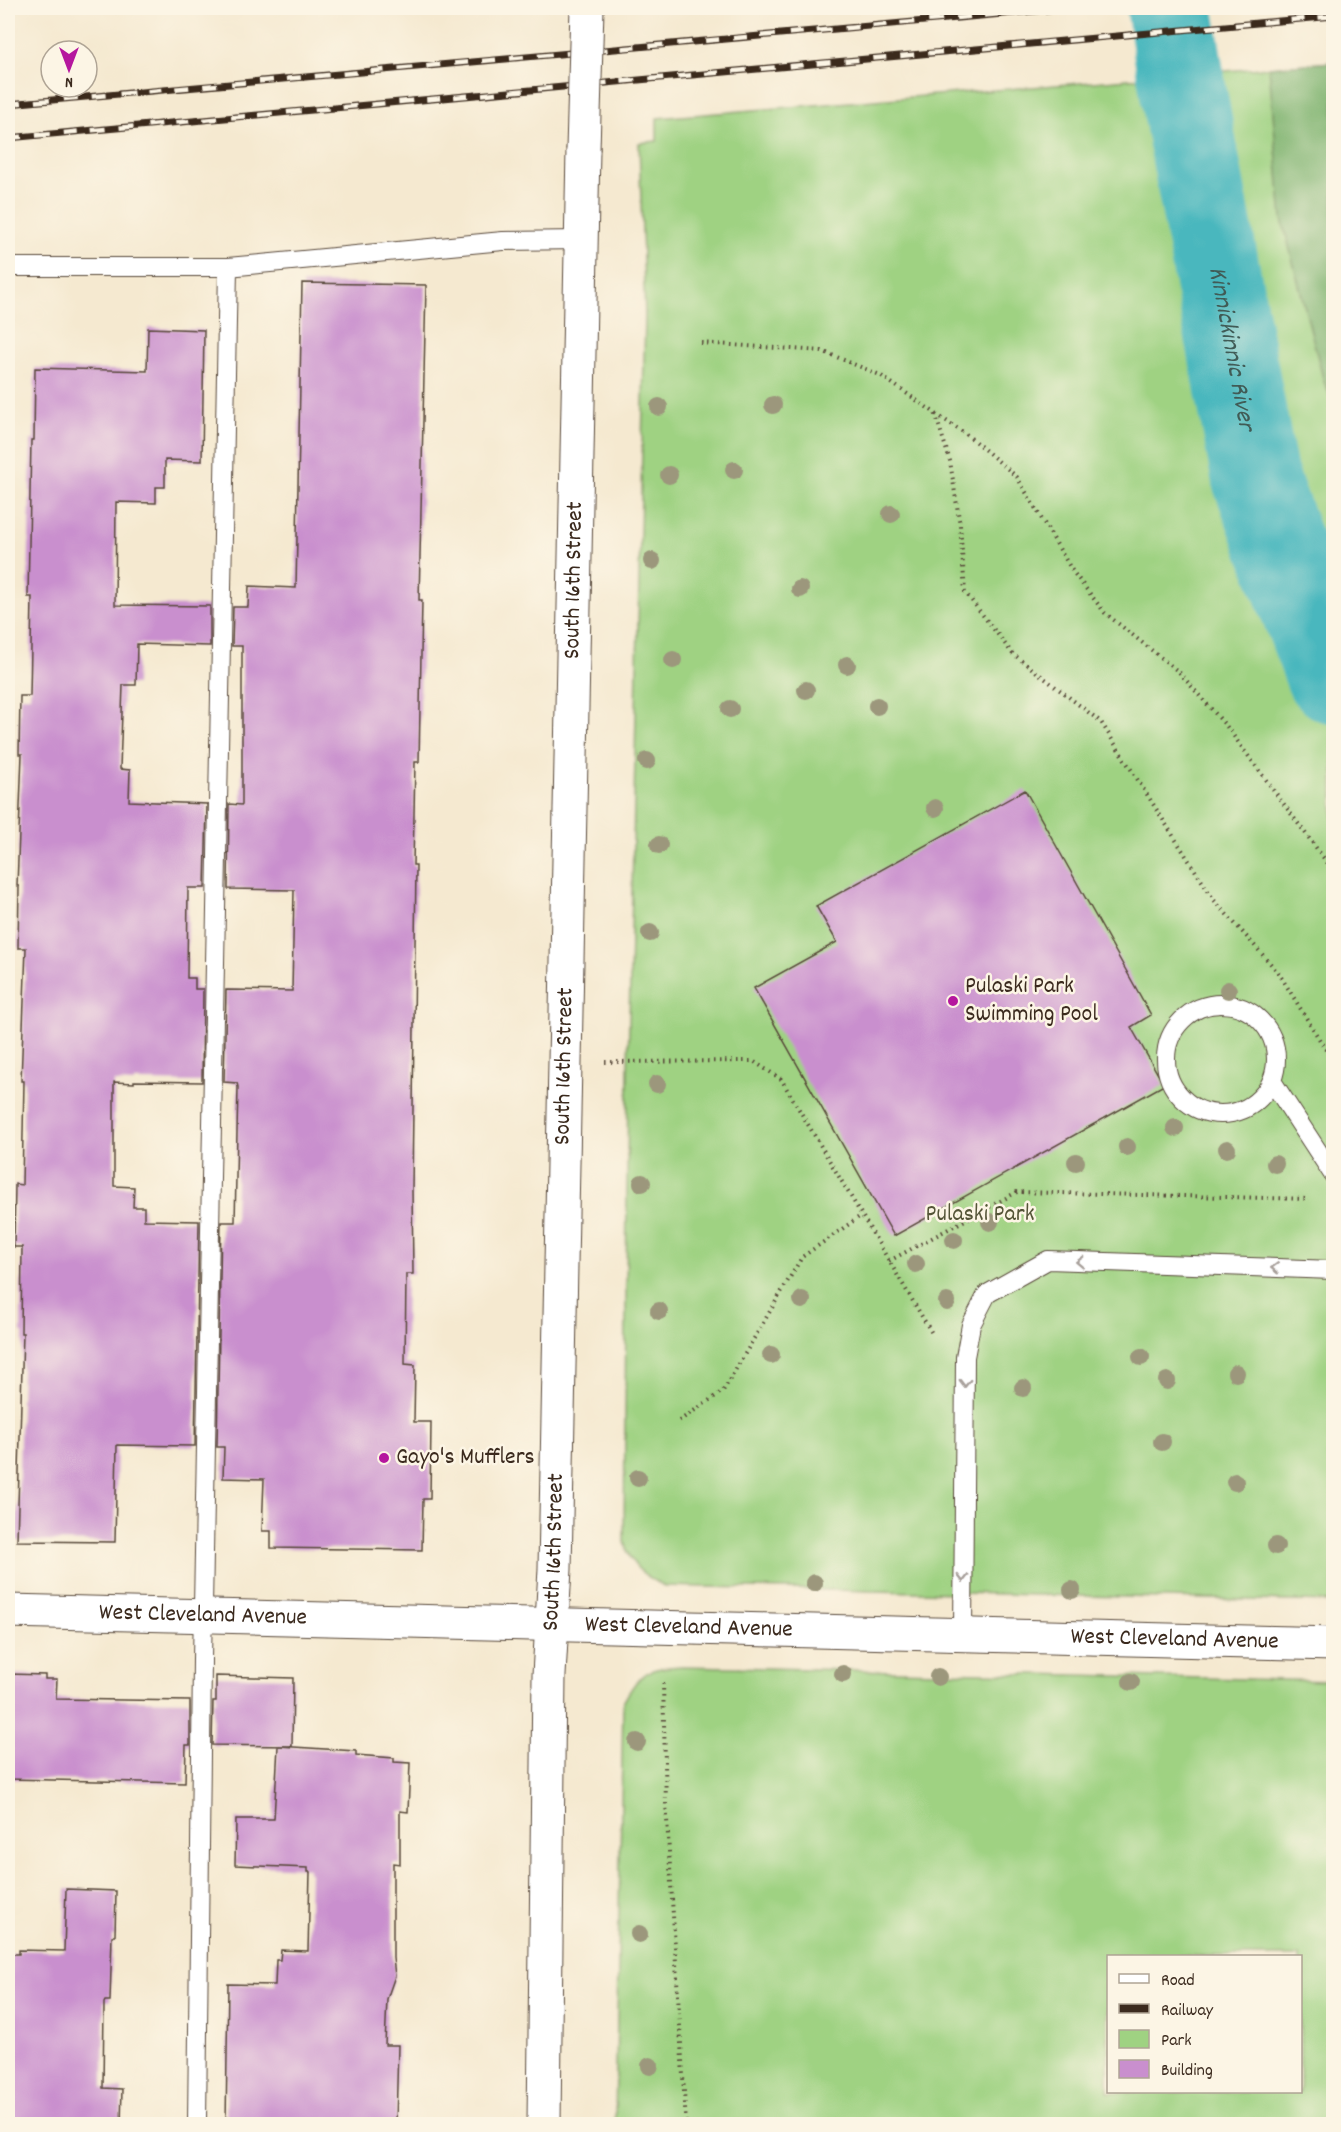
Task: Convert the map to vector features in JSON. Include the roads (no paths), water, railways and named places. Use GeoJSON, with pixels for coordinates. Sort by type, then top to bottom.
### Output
{"type":"FeatureCollection","features":[{"type":"Feature","properties":{"kind":"street","name":"South 16th Street"},"geometry":{"type":"LineString","coordinates":[[544,2124],[549,1675],[553,1626],[566,1062],[587,8]]}},
{"type":"Feature","properties":{"kind":"street","name":"West Cleveland Avenue"},"geometry":{"type":"LineString","coordinates":[[8,1611],[1334,1644]]}},
{"type":"Feature","properties":{"kind":"lane"},"geometry":{"type":"LineString","coordinates":[[8,267],[228,267],[503,241],[582,240]]}},
{"type":"Feature","properties":{"kind":"lane"},"geometry":{"type":"LineString","coordinates":[[197,2124],[203,1616],[228,267]]}},
{"type":"Feature","properties":{"kind":"lane"},"geometry":{"type":"LineString","coordinates":[[1272,1081],[1262,1096],[1247,1108],[1229,1114],[1211,1114],[1202,1111],[1179,1095],[1170,1079],[1165,1061],[1168,1043],[1177,1027],[1190,1014],[1205,1006],[1223,1004],[1241,1007],[1256,1016],[1268,1030],[1275,1046],[1276,1064],[1272,1081],[1334,1176]]}},
{"type":"Feature","properties":{"kind":"lane"},"geometry":{"type":"LineString","coordinates":[[963,1636],[965,1357],[971,1324],[987,1294],[1048,1260],[1334,1270]]}},
{"type":"Feature","properties":{"kind":"waterway","name":"Kinnickinnic River"},"geometry":{"type":"LineString","coordinates":[[1170,8],[1184,96],[1255,477],[1329,676],[1334,680]]}},
{"type":"Feature","properties":{"kind":"railway"},"geometry":{"type":"LineString","coordinates":[[8,104],[1068,8]]}},
{"type":"Feature","properties":{"kind":"railway"},"geometry":{"type":"LineString","coordinates":[[8,138],[1334,16]]}},
{"type":"Feature","properties":{"kind":"place","name":"Pulaski Park Swimming Pool"},"geometry":{"type":"Point","coordinates":[953,1001]}},
{"type":"Feature","properties":{"kind":"place","name":"Gayo's Mufflers"},"geometry":{"type":"Point","coordinates":[384,1458]}},
{"type":"Feature","properties":{"kind":"park label","name":"Pulaski Park"},"geometry":{"type":"Point","coordinates":[980,1215]}}]}
